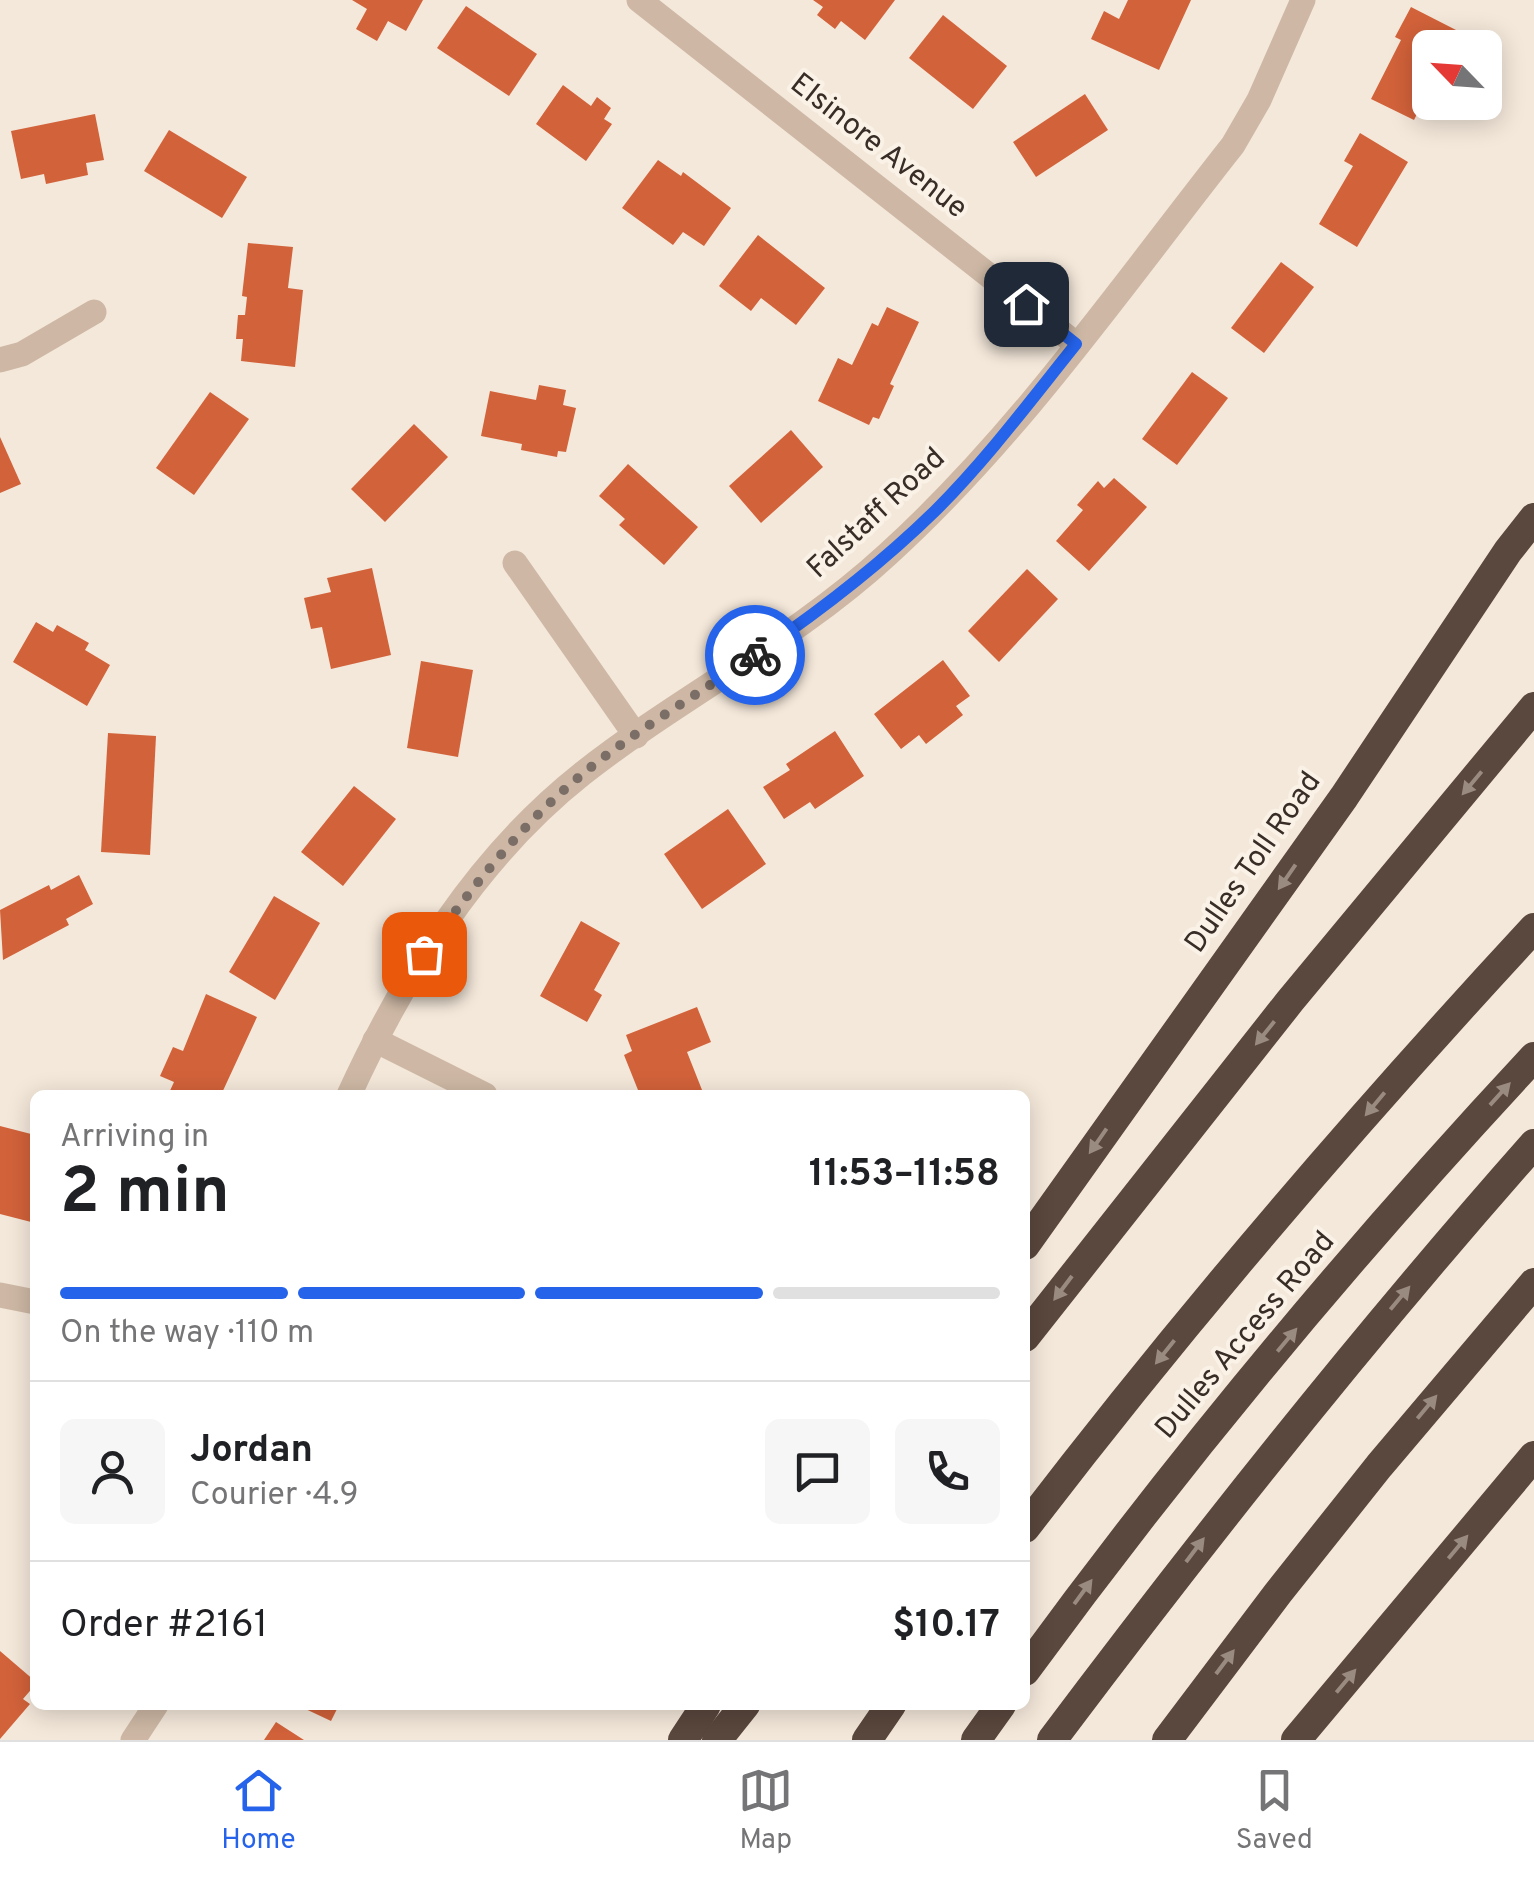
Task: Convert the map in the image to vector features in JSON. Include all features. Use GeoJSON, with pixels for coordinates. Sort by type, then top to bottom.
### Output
{"type":"FeatureCollection","features":[{"type":"Feature","properties":{"kind":"highway"},"geometry":{"type":"LineString","coordinates":[[1521,548],[1534,506]]}},
{"type":"Feature","properties":{"kind":"highway","name":"Dulles Toll Road"},"geometry":{"type":"LineString","coordinates":[[1030,1237],[1521,548],[1534,518]]}},
{"type":"Feature","properties":{"kind":"highway"},"geometry":{"type":"LineString","coordinates":[[1030,1331],[1290,1001],[1534,708]]}},
{"type":"Feature","properties":{"kind":"highway","name":"Dulles Access Road"},"geometry":{"type":"LineString","coordinates":[[1030,1522],[1207,1301],[1392,1083],[1534,928]]}},
{"type":"Feature","properties":{"kind":"highway","name":"Dulles Access Road"},"geometry":{"type":"LineString","coordinates":[[1030,1664],[1114,1549],[1338,1278],[1534,1057]]}},
{"type":"Feature","properties":{"kind":"highway"},"geometry":{"type":"LineString","coordinates":[[1052,1740],[1324,1388],[1534,1144]]}},
{"type":"Feature","properties":{"kind":"highway"},"geometry":{"type":"LineString","coordinates":[[1167,1740],[1357,1494],[1534,1283]]}},
{"type":"Feature","properties":{"kind":"highway"},"geometry":{"type":"LineString","coordinates":[[1296,1740],[1534,1456]]}},
{"type":"Feature","properties":{"kind":"highway"},"geometry":{"type":"LineString","coordinates":[[683,1740],[703,1710]]}},
{"type":"Feature","properties":{"kind":"highway"},"geometry":{"type":"LineString","coordinates":[[717,1740],[741,1710]]}},
{"type":"Feature","properties":{"kind":"highway"},"geometry":{"type":"LineString","coordinates":[[867,1740],[888,1710]]}},
{"type":"Feature","properties":{"kind":"highway"},"geometry":{"type":"LineString","coordinates":[[976,1740],[997,1710]]}},
{"type":"Feature","properties":{"kind":"street","name":"Elsinore Avenue"},"geometry":{"type":"LineString","coordinates":[[639,0],[1076,344]]}},
{"type":"Feature","properties":{"kind":"street","name":"Falstaff Road"},"geometry":{"type":"LineString","coordinates":[[352,1090],[375,1040],[424,954],[470,889],[526,826],[581,774],[818,612],[885,558],[938,508],[997,443],[1233,145],[1259,100],[1303,0]]}},
{"type":"Feature","properties":{"kind":"street"},"geometry":{"type":"LineString","coordinates":[[0,360],[22,354],[94,312]]}},
{"type":"Feature","properties":{"kind":"street"},"geometry":{"type":"LineString","coordinates":[[515,563],[636,736]]}},
{"type":"Feature","properties":{"kind":"street"},"geometry":{"type":"LineString","coordinates":[[375,1040],[475,1090]]}},
{"type":"Feature","properties":{"kind":"street"},"geometry":{"type":"LineString","coordinates":[[0,1295],[30,1301]]}},
{"type":"Feature","properties":{"kind":"street"},"geometry":{"type":"LineString","coordinates":[[132,1740],[153,1710]]}},
{"type":"Feature","properties":{"kind":"building"},"geometry":{"type":"Polygon","coordinates":[[[352,0],[423,0],[406,31],[388,21],[377,41],[356,29],[367,9],[352,0]]]}},
{"type":"Feature","properties":{"kind":"building"},"geometry":{"type":"Polygon","coordinates":[[[813,0],[895,0],[865,40],[841,21],[835,29],[817,15],[823,7],[813,0]]]}},
{"type":"Feature","properties":{"kind":"building"},"geometry":{"type":"Polygon","coordinates":[[[1128,0],[1191,0],[1159,70],[1091,39],[1104,11],[1119,19],[1128,0]]]}},
{"type":"Feature","properties":{"kind":"building"},"geometry":{"type":"Polygon","coordinates":[[[466,6],[537,54],[509,96],[437,48],[466,6]]]}},
{"type":"Feature","properties":{"kind":"building"},"geometry":{"type":"Polygon","coordinates":[[[1411,7],[1456,30],[1412,30],[1412,119],[1371,99],[1401,40],[1395,37],[1411,7]]]}},
{"type":"Feature","properties":{"kind":"building"},"geometry":{"type":"Polygon","coordinates":[[[943,15],[1007,66],[973,109],[909,58],[943,15]]]}},
{"type":"Feature","properties":{"kind":"building"},"geometry":{"type":"Polygon","coordinates":[[[563,85],[591,106],[597,97],[611,108],[604,119],[612,124],[586,161],[536,124],[563,85]]]}},
{"type":"Feature","properties":{"kind":"building"},"geometry":{"type":"Polygon","coordinates":[[[1085,94],[1108,130],[1036,177],[1013,142],[1085,94]]]}},
{"type":"Feature","properties":{"kind":"building"},"geometry":{"type":"Polygon","coordinates":[[[95,114],[104,160],[86,163],[88,175],[46,184],[44,174],[21,179],[11,131],[95,114]]]}},
{"type":"Feature","properties":{"kind":"building"},"geometry":{"type":"Polygon","coordinates":[[[169,130],[247,177],[222,218],[144,171],[169,130]]]}},
{"type":"Feature","properties":{"kind":"building"},"geometry":{"type":"Polygon","coordinates":[[[1360,133],[1408,162],[1357,247],[1319,224],[1353,166],[1344,161],[1360,133]]]}},
{"type":"Feature","properties":{"kind":"building"},"geometry":{"type":"Polygon","coordinates":[[[658,160],[681,176],[683,172],[731,208],[704,246],[683,232],[673,245],[622,208],[658,160]]]}},
{"type":"Feature","properties":{"kind":"building"},"geometry":{"type":"Polygon","coordinates":[[[758,235],[825,288],[796,325],[761,298],[751,311],[719,286],[758,235]]]}},
{"type":"Feature","properties":{"kind":"building"},"geometry":{"type":"Polygon","coordinates":[[[248,243],[293,247],[288,288],[303,290],[295,367],[241,361],[243,339],[236,339],[238,315],[245,315],[247,297],[242,296],[248,243]]]}},
{"type":"Feature","properties":{"kind":"building"},"geometry":{"type":"Polygon","coordinates":[[[1281,262],[1314,287],[1264,353],[1231,328],[1281,262]]]}},
{"type":"Feature","properties":{"kind":"building"},"geometry":{"type":"Polygon","coordinates":[[[887,307],[919,322],[890,384],[894,386],[879,419],[873,417],[869,425],[818,401],[838,358],[852,365],[872,323],[878,326],[887,307]]]}},
{"type":"Feature","properties":{"kind":"building"},"geometry":{"type":"Polygon","coordinates":[[[1192,372],[1228,398],[1177,465],[1142,439],[1192,372]]]}},
{"type":"Feature","properties":{"kind":"building"},"geometry":{"type":"Polygon","coordinates":[[[539,385],[566,390],[563,405],[576,408],[566,452],[558,451],[557,457],[521,450],[522,444],[481,436],[490,391],[536,400],[539,385]]]}},
{"type":"Feature","properties":{"kind":"building"},"geometry":{"type":"Polygon","coordinates":[[[210,392],[249,419],[194,495],[156,468],[210,392]]]}},
{"type":"Feature","properties":{"kind":"building"},"geometry":{"type":"Polygon","coordinates":[[[414,424],[448,457],[385,522],[351,489],[414,424]]]}},
{"type":"Feature","properties":{"kind":"building"},"geometry":{"type":"Polygon","coordinates":[[[791,430],[823,467],[761,523],[729,486],[791,430]]]}},
{"type":"Feature","properties":{"kind":"building"},"geometry":{"type":"Polygon","coordinates":[[[0,437],[21,484],[0,493],[0,437]]]}},
{"type":"Feature","properties":{"kind":"building"},"geometry":{"type":"Polygon","coordinates":[[[628,464],[698,527],[664,565],[619,525],[625,519],[599,496],[628,464]]]}},
{"type":"Feature","properties":{"kind":"building"},"geometry":{"type":"Polygon","coordinates":[[[1114,478],[1147,507],[1089,571],[1056,541],[1083,510],[1077,505],[1098,481],[1104,488],[1114,478]]]}},
{"type":"Feature","properties":{"kind":"building"},"geometry":{"type":"Polygon","coordinates":[[[372,568],[391,655],[331,669],[322,627],[311,629],[304,598],[331,592],[327,578],[372,568]]]}},
{"type":"Feature","properties":{"kind":"building"},"geometry":{"type":"Polygon","coordinates":[[[1027,569],[1058,599],[999,662],[968,631],[1027,569]]]}},
{"type":"Feature","properties":{"kind":"building"},"geometry":{"type":"Polygon","coordinates":[[[36,622],[53,632],[57,625],[89,643],[85,650],[110,665],[87,706],[13,662],[36,622]]]}},
{"type":"Feature","properties":{"kind":"building"},"geometry":{"type":"Polygon","coordinates":[[[943,660],[970,696],[956,706],[963,715],[926,744],[919,735],[901,749],[874,714],[943,660]]]}},
{"type":"Feature","properties":{"kind":"building"},"geometry":{"type":"Polygon","coordinates":[[[421,661],[473,670],[458,757],[407,748],[421,661]]]}},
{"type":"Feature","properties":{"kind":"building"},"geometry":{"type":"Polygon","coordinates":[[[835,731],[864,776],[815,809],[810,802],[784,819],[763,787],[790,770],[786,764],[835,731]]]}},
{"type":"Feature","properties":{"kind":"building"},"geometry":{"type":"Polygon","coordinates":[[[108,733],[156,736],[150,855],[101,852],[108,733]]]}},
{"type":"Feature","properties":{"kind":"building"},"geometry":{"type":"Polygon","coordinates":[[[354,786],[396,819],[343,886],[301,852],[354,786]]]}},
{"type":"Feature","properties":{"kind":"building"},"geometry":{"type":"Polygon","coordinates":[[[728,809],[766,864],[702,909],[664,854],[728,809]]]}},
{"type":"Feature","properties":{"kind":"building"},"geometry":{"type":"Polygon","coordinates":[[[79,875],[93,904],[66,919],[69,925],[3,960],[0,910],[49,885],[51,890],[79,875]]]}},
{"type":"Feature","properties":{"kind":"building"},"geometry":{"type":"Polygon","coordinates":[[[274,896],[320,923],[275,1000],[229,972],[274,896]]]}},
{"type":"Feature","properties":{"kind":"building"},"geometry":{"type":"Polygon","coordinates":[[[581,921],[620,943],[594,990],[602,995],[587,1022],[540,996],[581,921]]]}},
{"type":"Feature","properties":{"kind":"building"},"geometry":{"type":"Polygon","coordinates":[[[206,994],[257,1017],[223,1090],[170,1090],[174,1082],[160,1076],[173,1047],[183,1051],[206,994]]]}},
{"type":"Feature","properties":{"kind":"building"},"geometry":{"type":"Polygon","coordinates":[[[697,1007],[711,1042],[687,1052],[702,1090],[638,1090],[624,1055],[632,1051],[626,1035],[697,1007]]]}},
{"type":"Feature","properties":{"kind":"building"},"geometry":{"type":"Polygon","coordinates":[[[0,1126],[30,1134],[30,1222],[0,1214],[0,1126]]]}},
{"type":"Feature","properties":{"kind":"building"},"geometry":{"type":"Polygon","coordinates":[[[0,1651],[30,1677],[30,1691],[23,1699],[30,1704],[0,1739],[0,1651]]]}},
{"type":"Feature","properties":{"kind":"building"},"geometry":{"type":"Polygon","coordinates":[[[308,1710],[336,1710],[331,1721],[308,1710]]]}},
{"type":"Feature","properties":{"kind":"building"},"geometry":{"type":"Polygon","coordinates":[[[276,1722],[304,1740],[264,1740],[276,1722]]]}},
{"type":"Feature","properties":{"kind":"way so far"},"geometry":{"type":"LineString","coordinates":[[424,954],[470,889],[526,826],[581,774],[755,655]]}},
{"type":"Feature","properties":{"kind":"route"},"geometry":{"type":"LineString","coordinates":[[755,655],[818,612],[885,558],[938,508],[997,443],[1076,344],[1026,304]]}}]}
